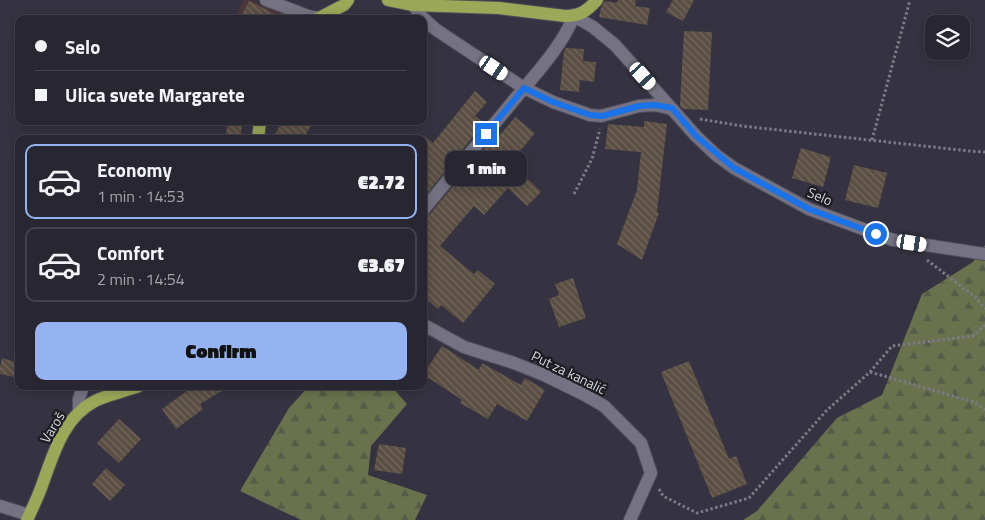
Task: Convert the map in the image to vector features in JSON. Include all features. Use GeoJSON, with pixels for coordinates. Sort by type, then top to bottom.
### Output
{"type":"FeatureCollection","features":[{"type":"Feature","properties":{"kind":"main road"},"geometry":{"type":"LineString","coordinates":[[325,15],[344,5],[348,0]]}},
{"type":"Feature","properties":{"kind":"main road","name":"Selo"},"geometry":{"type":"LineString","coordinates":[[388,0],[433,7],[499,8],[559,16],[574,16]]}},
{"type":"Feature","properties":{"kind":"main road"},"geometry":{"type":"LineString","coordinates":[[574,16],[582,13],[597,0]]}},
{"type":"Feature","properties":{"kind":"main road","name":"Varoš"},"geometry":{"type":"LineString","coordinates":[[28,518],[56,446],[68,425],[79,411],[96,400],[127,390]]}},
{"type":"Feature","properties":{"kind":"street"},"geometry":{"type":"LineString","coordinates":[[266,0],[305,15]]}},
{"type":"Feature","properties":{"kind":"street"},"geometry":{"type":"LineString","coordinates":[[413,5],[420,15]]}},
{"type":"Feature","properties":{"kind":"street"},"geometry":{"type":"LineString","coordinates":[[427,205],[560,43],[574,16]]}},
{"type":"Feature","properties":{"kind":"street","name":"Selo"},"geometry":{"type":"LineString","coordinates":[[574,16],[593,27],[615,45],[696,136],[734,168],[809,209],[893,240],[985,254]]}},
{"type":"Feature","properties":{"kind":"street"},"geometry":{"type":"LineString","coordinates":[[427,22],[435,29],[524,88],[553,102],[590,115],[602,116],[639,106],[655,105],[672,108]]}},
{"type":"Feature","properties":{"kind":"street","name":"Put za kanalić"},"geometry":{"type":"LineString","coordinates":[[427,327],[464,347],[544,375],[604,406],[641,443],[651,473]]}},
{"type":"Feature","properties":{"kind":"street"},"geometry":{"type":"LineString","coordinates":[[79,411],[79,399],[82,390]]}},
{"type":"Feature","properties":{"kind":"street"},"geometry":{"type":"LineString","coordinates":[[630,520],[651,473]]}},
{"type":"Feature","properties":{"kind":"street"},"geometry":{"type":"LineString","coordinates":[[0,506],[28,518]]}},
{"type":"Feature","properties":{"kind":"path"},"geometry":{"type":"LineString","coordinates":[[872,140],[910,0]]}},
{"type":"Feature","properties":{"kind":"path"},"geometry":{"type":"LineString","coordinates":[[574,194],[592,159],[602,116]]}},
{"type":"Feature","properties":{"kind":"path"},"geometry":{"type":"LineString","coordinates":[[683,121],[694,118],[742,126],[985,152]]}},
{"type":"Feature","properties":{"kind":"path"},"geometry":{"type":"LineString","coordinates":[[923,257],[976,297],[985,309]]}},
{"type":"Feature","properties":{"kind":"path"},"geometry":{"type":"LineString","coordinates":[[651,473],[663,496],[697,513],[749,498],[826,411],[870,372],[892,346],[973,336],[985,325]]}},
{"type":"Feature","properties":{"kind":"path"},"geometry":{"type":"LineString","coordinates":[[870,372],[974,402],[985,410]]}},
{"type":"Feature","properties":{"kind":"shaded area"},"geometry":{"type":"Polygon","coordinates":[[[243,0],[250,0],[286,15],[237,15],[243,0]]]}},
{"type":"Feature","properties":{"kind":"green space"},"geometry":{"type":"Polygon","coordinates":[[[985,245],[985,520],[743,520],[757,511],[837,418],[882,395],[922,294],[973,262],[985,245]]]}},
{"type":"Feature","properties":{"kind":"green space"},"geometry":{"type":"Polygon","coordinates":[[[305,390],[395,390],[407,404],[371,446],[368,475],[427,495],[415,520],[301,520],[240,491],[289,408],[305,390]]]}},
{"type":"Feature","properties":{"kind":"building"},"geometry":{"type":"Polygon","coordinates":[[[618,0],[636,0],[635,6],[650,8],[647,25],[599,17],[605,1],[617,3],[618,0]]]}},
{"type":"Feature","properties":{"kind":"building"},"geometry":{"type":"Polygon","coordinates":[[[673,0],[694,0],[683,21],[666,12],[673,0]]]}},
{"type":"Feature","properties":{"kind":"building"},"geometry":{"type":"Polygon","coordinates":[[[249,1],[276,15],[242,15],[249,1]]]}},
{"type":"Feature","properties":{"kind":"building"},"geometry":{"type":"Polygon","coordinates":[[[684,31],[712,32],[708,110],[683,109],[680,106],[684,31]]]}},
{"type":"Feature","properties":{"kind":"building"},"geometry":{"type":"Polygon","coordinates":[[[566,48],[584,49],[583,61],[596,62],[594,82],[580,80],[579,92],[560,90],[564,51],[566,48]]]}},
{"type":"Feature","properties":{"kind":"building"},"geometry":{"type":"Polygon","coordinates":[[[475,91],[487,102],[475,116],[484,123],[427,193],[427,138],[433,143],[475,91]]]}},
{"type":"Feature","properties":{"kind":"building"},"geometry":{"type":"Polygon","coordinates":[[[515,117],[535,133],[511,162],[541,192],[527,206],[508,188],[484,215],[474,206],[440,246],[474,274],[478,270],[495,284],[463,323],[441,305],[438,309],[427,300],[427,216],[497,133],[500,135],[515,117]]]}},
{"type":"Feature","properties":{"kind":"building"},"geometry":{"type":"Polygon","coordinates":[[[644,121],[667,124],[657,212],[659,213],[642,260],[617,244],[637,190],[641,152],[605,149],[608,124],[644,127],[644,121]]]}},
{"type":"Feature","properties":{"kind":"building"},"geometry":{"type":"Polygon","coordinates":[[[227,125],[242,125],[241,135],[226,135],[227,125]]]}},
{"type":"Feature","properties":{"kind":"building"},"geometry":{"type":"Polygon","coordinates":[[[280,125],[312,125],[305,135],[275,135],[280,125]]]}},
{"type":"Feature","properties":{"kind":"building"},"geometry":{"type":"Polygon","coordinates":[[[801,148],[831,157],[823,187],[792,178],[801,148]]]}},
{"type":"Feature","properties":{"kind":"building"},"geometry":{"type":"Polygon","coordinates":[[[854,165],[887,173],[878,208],[845,200],[854,165]]]}},
{"type":"Feature","properties":{"kind":"building"},"geometry":{"type":"Polygon","coordinates":[[[573,278],[586,318],[559,327],[549,299],[559,295],[555,284],[573,278]]]}},
{"type":"Feature","properties":{"kind":"building"},"geometry":{"type":"Polygon","coordinates":[[[442,346],[479,370],[482,363],[521,385],[525,378],[545,390],[527,421],[497,404],[488,419],[460,403],[462,400],[427,377],[427,368],[442,346]]]}},
{"type":"Feature","properties":{"kind":"building"},"geometry":{"type":"Polygon","coordinates":[[[2,358],[15,362],[15,377],[0,374],[2,358]]]}},
{"type":"Feature","properties":{"kind":"building"},"geometry":{"type":"Polygon","coordinates":[[[689,361],[729,459],[736,456],[747,484],[712,498],[661,372],[689,361]]]}},
{"type":"Feature","properties":{"kind":"building"},"geometry":{"type":"Polygon","coordinates":[[[188,390],[223,390],[200,404],[203,409],[176,429],[162,409],[188,390]]]}},
{"type":"Feature","properties":{"kind":"building"},"geometry":{"type":"Polygon","coordinates":[[[119,419],[141,439],[119,463],[97,443],[119,419]]]}},
{"type":"Feature","properties":{"kind":"building"},"geometry":{"type":"Polygon","coordinates":[[[379,444],[406,448],[402,474],[374,470],[379,444]]]}},
{"type":"Feature","properties":{"kind":"building"},"geometry":{"type":"Polygon","coordinates":[[[106,468],[125,485],[110,501],[92,484],[106,468]]]}},
{"type":"Feature","properties":{"kind":"route"},"geometry":{"type":"LineString","coordinates":[[486,134],[524,88],[553,102],[590,115],[602,116],[639,106],[655,105],[672,108],[696,136],[716,155],[734,168],[809,209],[876,234]]}}]}
